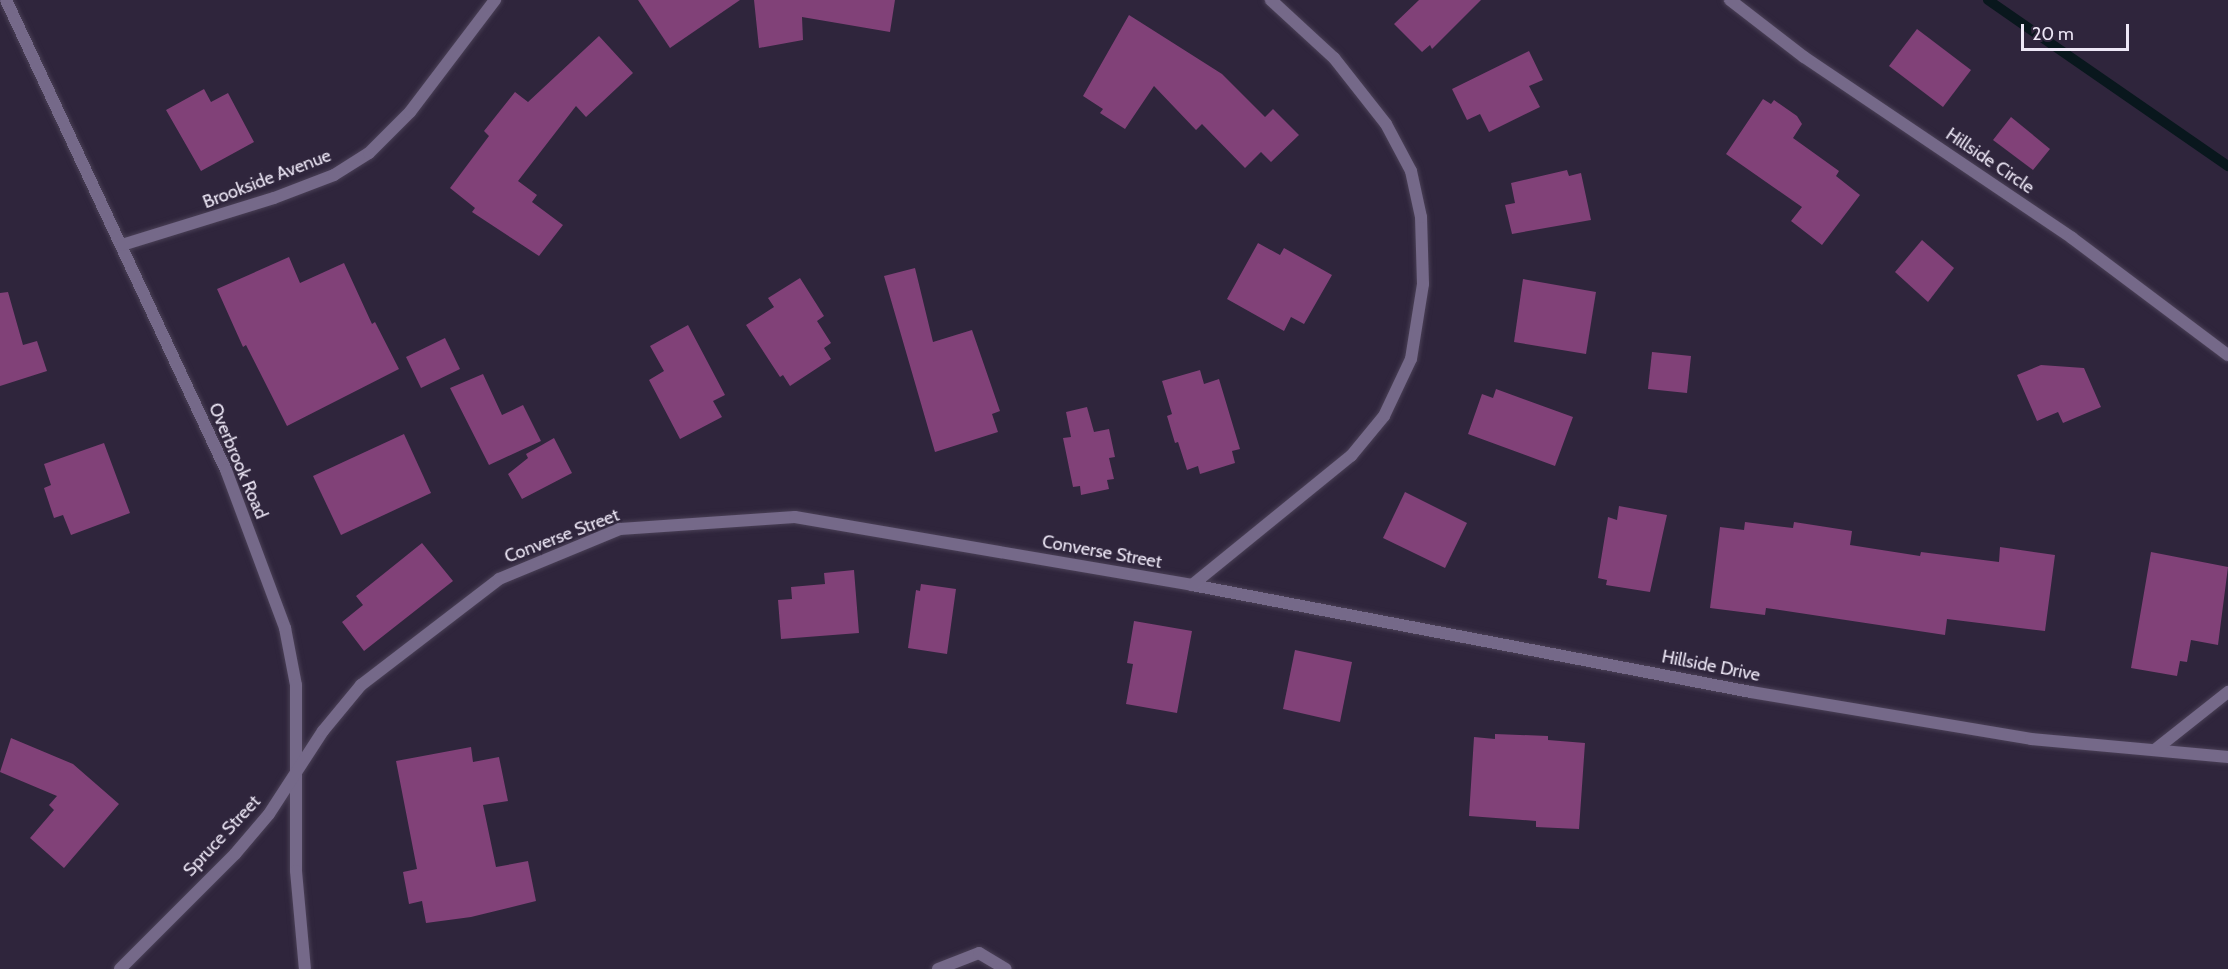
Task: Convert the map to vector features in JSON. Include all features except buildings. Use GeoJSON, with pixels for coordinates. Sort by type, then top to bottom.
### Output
{"type":"FeatureCollection","features":[{"type":"Feature","properties":{"kind":"street","name":"Overbrook Road"},"geometry":{"type":"LineString","coordinates":[[6,0],[226,470],[285,628],[296,685],[296,871],[306,969]]}},
{"type":"Feature","properties":{"kind":"street","name":"Brookside Avenue"},"geometry":{"type":"LineString","coordinates":[[122,245],[274,198],[334,175],[369,153],[410,112],[495,0]]}},
{"type":"Feature","properties":{"kind":"street"},"geometry":{"type":"LineString","coordinates":[[1192,585],[1351,456],[1384,416],[1411,359],[1423,284],[1421,218],[1411,171],[1386,124],[1334,58],[1271,0]]}},
{"type":"Feature","properties":{"kind":"street","name":"Hillside Circle"},"geometry":{"type":"LineString","coordinates":[[1730,0],[1804,57],[2072,238],[2228,355]]}},
{"type":"Feature","properties":{"kind":"street","name":"Converse Street"},"geometry":{"type":"LineString","coordinates":[[336,715],[361,685],[499,579],[620,529],[795,517],[1192,585]]}},
{"type":"Feature","properties":{"kind":"street","name":"Hillside Drive"},"geometry":{"type":"LineString","coordinates":[[1192,585],[1751,692],[2031,739],[2228,757]]}},
{"type":"Feature","properties":{"kind":"street"},"geometry":{"type":"LineString","coordinates":[[2156,749],[2228,692]]}},
{"type":"Feature","properties":{"kind":"street","name":"Spruce Street"},"geometry":{"type":"LineString","coordinates":[[120,969],[235,854],[269,814],[336,715]]}},
{"type":"Feature","properties":{"kind":"street"},"geometry":{"type":"LineString","coordinates":[[938,969],[978,953],[1006,969]]}},
{"type":"Feature","properties":{"kind":"waterway"},"geometry":{"type":"LineString","coordinates":[[1988,0],[2228,166]]}}]}
